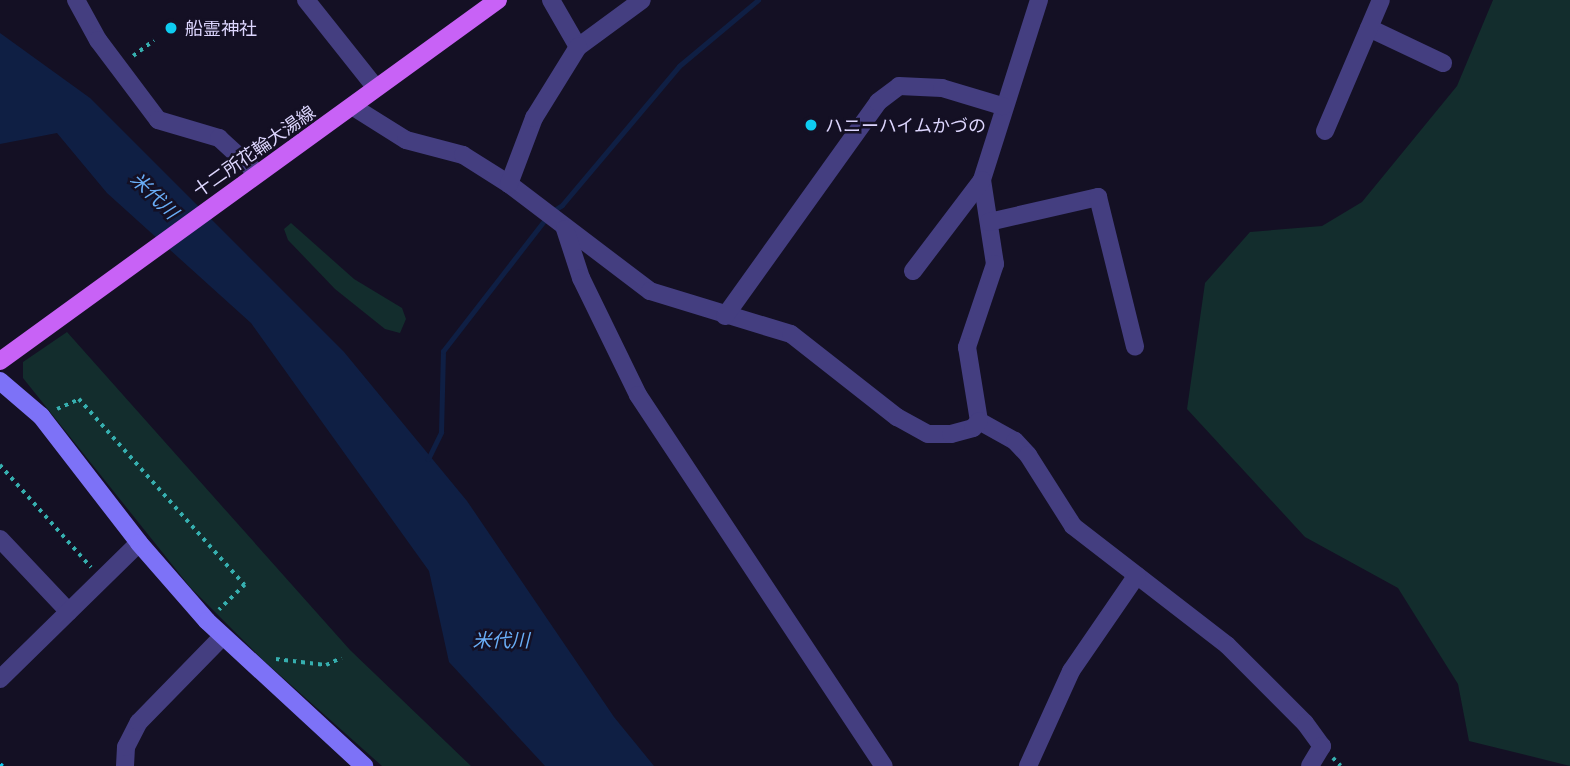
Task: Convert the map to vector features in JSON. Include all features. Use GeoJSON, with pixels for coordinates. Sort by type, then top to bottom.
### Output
{"type":"FeatureCollection","features":[{"type":"Feature","properties":{"kind":"main road","name":"十二所花輪大湯線"},"geometry":{"type":"LineString","coordinates":[[0,361],[18,345],[256,172],[355,108],[376,89],[498,0]]}},
{"type":"Feature","properties":{"kind":"street"},"geometry":{"type":"LineString","coordinates":[[76,0],[98,40],[158,120],[219,138],[256,172]]}},
{"type":"Feature","properties":{"kind":"street"},"geometry":{"type":"LineString","coordinates":[[306,0],[376,89]]}},
{"type":"Feature","properties":{"kind":"street"},"geometry":{"type":"LineString","coordinates":[[551,0],[578,47]]}},
{"type":"Feature","properties":{"kind":"street"},"geometry":{"type":"LineString","coordinates":[[509,184],[534,118],[578,47],[642,0]]}},
{"type":"Feature","properties":{"kind":"street"},"geometry":{"type":"LineString","coordinates":[[913,271],[982,180],[1002,106],[1039,0]]}},
{"type":"Feature","properties":{"kind":"street"},"geometry":{"type":"LineString","coordinates":[[1325,131],[1381,0]]}},
{"type":"Feature","properties":{"kind":"street"},"geometry":{"type":"LineString","coordinates":[[1369,28],[1443,63]]}},
{"type":"Feature","properties":{"kind":"street"},"geometry":{"type":"LineString","coordinates":[[726,316],[863,123],[899,86],[942,88],[1002,106]]}},
{"type":"Feature","properties":{"kind":"street"},"geometry":{"type":"LineString","coordinates":[[355,108],[406,139],[463,155],[509,184],[532,205],[650,291],[791,334],[897,417],[928,435],[951,434],[974,428],[979,421],[967,347],[995,264],[982,180]]}},
{"type":"Feature","properties":{"kind":"street"},"geometry":{"type":"LineString","coordinates":[[989,222],[1098,197],[1135,345]]}},
{"type":"Feature","properties":{"kind":"street"},"geometry":{"type":"LineString","coordinates":[[565,229],[581,278],[638,395],[884,766]]}},
{"type":"Feature","properties":{"kind":"street"},"geometry":{"type":"LineString","coordinates":[[0,381],[41,416],[139,543],[207,621],[364,766]]}},
{"type":"Feature","properties":{"kind":"street"},"geometry":{"type":"LineString","coordinates":[[979,421],[1015,441],[1073,526],[1227,645],[1305,723],[1322,746],[1310,766]]}},
{"type":"Feature","properties":{"kind":"street"},"geometry":{"type":"LineString","coordinates":[[0,679],[139,543]]}},
{"type":"Feature","properties":{"kind":"street"},"geometry":{"type":"LineString","coordinates":[[3,545],[69,612]]}},
{"type":"Feature","properties":{"kind":"street"},"geometry":{"type":"LineString","coordinates":[[1028,766],[1071,671],[1137,575]]}},
{"type":"Feature","properties":{"kind":"street"},"geometry":{"type":"LineString","coordinates":[[125,766],[126,747],[139,722],[223,636]]}},
{"type":"Feature","properties":{"kind":"path"},"geometry":{"type":"LineString","coordinates":[[41,416],[79,399],[245,585],[207,621]]}},
{"type":"Feature","properties":{"kind":"path"},"geometry":{"type":"LineString","coordinates":[[0,465],[102,580]]}},
{"type":"Feature","properties":{"kind":"path"},"geometry":{"type":"LineString","coordinates":[[270,659],[326,665],[341,658]]}},
{"type":"Feature","properties":{"kind":"green space"},"geometry":{"type":"Polygon","coordinates":[[[1493,0],[1570,0],[1570,766],[1469,741],[1458,684],[1398,588],[1305,537],[1187,409],[1205,283],[1250,232],[1322,226],[1362,202],[1457,86],[1493,0]]]}},
{"type":"Feature","properties":{"kind":"green space"},"geometry":{"type":"Polygon","coordinates":[[[291,223],[354,279],[402,308],[406,319],[400,333],[385,329],[335,289],[288,240],[284,229],[291,223]]]}},
{"type":"Feature","properties":{"kind":"green space"},"geometry":{"type":"Polygon","coordinates":[[[67,332],[350,650],[471,766],[382,766],[263,660],[190,587],[23,378],[23,362],[67,332]]]}},
{"type":"Feature","properties":{"kind":"water","name":"米代川"},"geometry":{"type":"Polygon","coordinates":[[[0,33],[90,98],[344,352],[467,501],[614,717],[654,766],[545,766],[449,662],[429,571],[251,323],[107,193],[57,133],[0,144],[0,33]]]}},
{"type":"Feature","properties":{"kind":"waterway"},"geometry":{"type":"LineString","coordinates":[[428,459],[441,432],[443,351],[551,212],[562,205],[679,66],[758,0]]}},
{"type":"Feature","properties":{"kind":"place","name":"船霊神社"},"geometry":{"type":"Point","coordinates":[171,28]}},
{"type":"Feature","properties":{"kind":"place","name":"ハニーハイムかづの"},"geometry":{"type":"Point","coordinates":[811,125]}}]}
